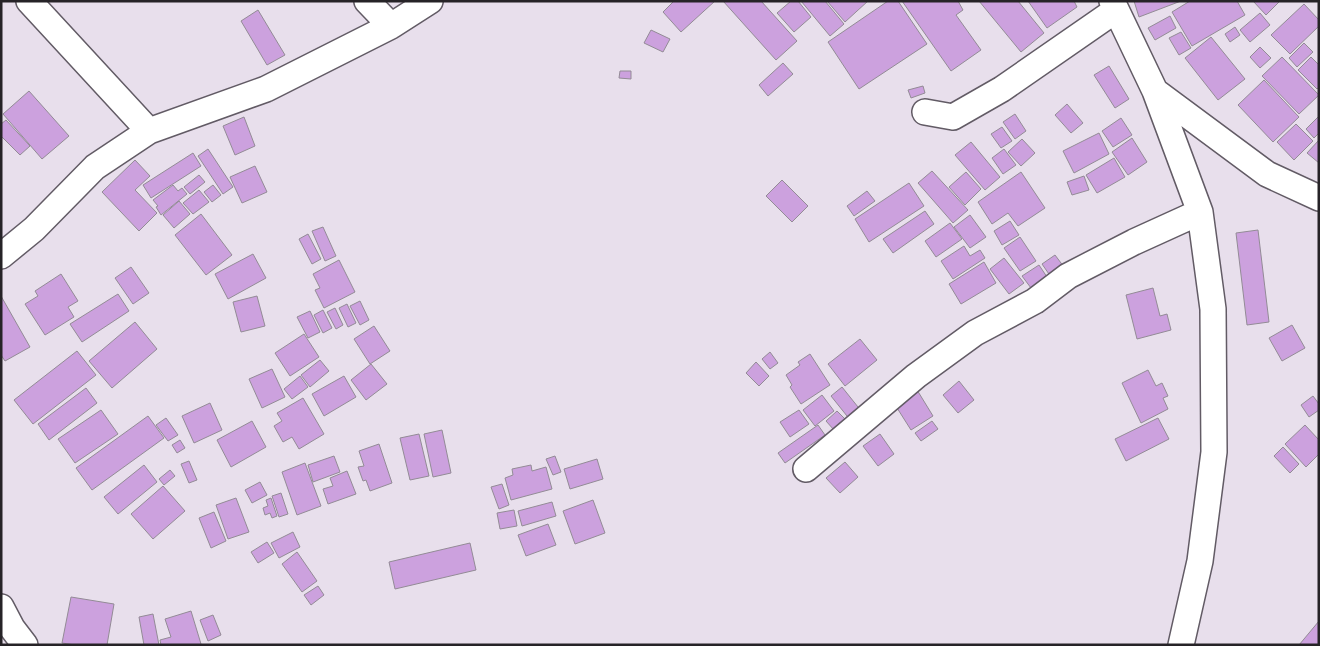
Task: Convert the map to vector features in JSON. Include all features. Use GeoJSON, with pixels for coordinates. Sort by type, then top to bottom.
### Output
{"type":"FeatureCollection","features":[{"type":"Feature","properties":{"kind":"street"},"geometry":{"type":"LineString","coordinates":[[29,1],[149,131]]}},
{"type":"Feature","properties":{"kind":"street"},"geometry":{"type":"LineString","coordinates":[[367,1],[391,26]]}},
{"type":"Feature","properties":{"kind":"street"},"geometry":{"type":"LineString","coordinates":[[1,256],[34,229],[95,167],[149,131],[266,89],[391,26],[430,1]]}},
{"type":"Feature","properties":{"kind":"street"},"geometry":{"type":"LineString","coordinates":[[925,112],[953,117],[1002,89],[1114,6],[1155,91],[1200,212],[1213,309],[1214,452],[1200,561],[1181,645]]}},
{"type":"Feature","properties":{"kind":"street"},"geometry":{"type":"LineString","coordinates":[[1155,91],[1267,174],[1319,198]]}},
{"type":"Feature","properties":{"kind":"street"},"geometry":{"type":"LineString","coordinates":[[806,469],[916,376],[975,333],[1035,302],[1068,276],[1134,242],[1200,212]]}},
{"type":"Feature","properties":{"kind":"street"},"geometry":{"type":"LineString","coordinates":[[1,607],[24,645]]}},
{"type":"Feature","properties":{"kind":"building"},"geometry":{"type":"Polygon","coordinates":[[[674,1],[715,1],[681,32],[663,12],[674,1]]]}},
{"type":"Feature","properties":{"kind":"building"},"geometry":{"type":"Polygon","coordinates":[[[723,1],[761,1],[797,41],[776,60],[723,1]]]}},
{"type":"Feature","properties":{"kind":"building"},"geometry":{"type":"Polygon","coordinates":[[[791,1],[798,1],[811,17],[794,32],[777,13],[791,1]]]}},
{"type":"Feature","properties":{"kind":"building"},"geometry":{"type":"Polygon","coordinates":[[[801,1],[825,1],[844,24],[830,36],[801,1]]]}},
{"type":"Feature","properties":{"kind":"building"},"geometry":{"type":"Polygon","coordinates":[[[827,1],[868,1],[845,22],[827,1]]]}},
{"type":"Feature","properties":{"kind":"building"},"geometry":{"type":"Polygon","coordinates":[[[888,1],[898,1],[927,44],[859,89],[828,42],[888,1]]]}},
{"type":"Feature","properties":{"kind":"building"},"geometry":{"type":"Polygon","coordinates":[[[902,1],[958,1],[963,10],[956,15],[981,50],[951,71],[902,1]]]}},
{"type":"Feature","properties":{"kind":"building"},"geometry":{"type":"Polygon","coordinates":[[[979,1],[1018,1],[1044,33],[1021,52],[979,1]]]}},
{"type":"Feature","properties":{"kind":"building"},"geometry":{"type":"Polygon","coordinates":[[[1028,1],[1074,1],[1077,7],[1047,28],[1028,1]]]}},
{"type":"Feature","properties":{"kind":"building"},"geometry":{"type":"Polygon","coordinates":[[[1134,1],[1181,1],[1139,17],[1134,1]]]}},
{"type":"Feature","properties":{"kind":"building"},"geometry":{"type":"Polygon","coordinates":[[[1190,1],[1237,1],[1245,15],[1192,46],[1172,12],[1190,1]]]}},
{"type":"Feature","properties":{"kind":"building"},"geometry":{"type":"Polygon","coordinates":[[[1253,1],[1280,1],[1266,15],[1253,1]]]}},
{"type":"Feature","properties":{"kind":"building"},"geometry":{"type":"Polygon","coordinates":[[[1304,4],[1319,20],[1319,26],[1290,54],[1271,35],[1304,4]]]}},
{"type":"Feature","properties":{"kind":"building"},"geometry":{"type":"Polygon","coordinates":[[[258,10],[285,55],[267,65],[241,21],[258,10]]]}},
{"type":"Feature","properties":{"kind":"building"},"geometry":{"type":"Polygon","coordinates":[[[1260,13],[1270,25],[1250,42],[1240,30],[1260,13]]]}},
{"type":"Feature","properties":{"kind":"building"},"geometry":{"type":"Polygon","coordinates":[[[1170,16],[1176,28],[1155,40],[1148,28],[1170,16]]]}},
{"type":"Feature","properties":{"kind":"building"},"geometry":{"type":"Polygon","coordinates":[[[1235,27],[1240,35],[1230,42],[1225,34],[1235,27]]]}},
{"type":"Feature","properties":{"kind":"building"},"geometry":{"type":"Polygon","coordinates":[[[651,30],[670,39],[663,52],[644,43],[651,30]]]}},
{"type":"Feature","properties":{"kind":"building"},"geometry":{"type":"Polygon","coordinates":[[[1181,32],[1191,48],[1179,55],[1169,38],[1181,32]]]}},
{"type":"Feature","properties":{"kind":"building"},"geometry":{"type":"Polygon","coordinates":[[[1211,37],[1245,79],[1218,100],[1185,58],[1211,37]]]}},
{"type":"Feature","properties":{"kind":"building"},"geometry":{"type":"Polygon","coordinates":[[[1304,43],[1313,52],[1297,67],[1289,58],[1304,43]]]}},
{"type":"Feature","properties":{"kind":"building"},"geometry":{"type":"Polygon","coordinates":[[[1260,47],[1271,58],[1260,68],[1250,57],[1260,47]]]}},
{"type":"Feature","properties":{"kind":"building"},"geometry":{"type":"Polygon","coordinates":[[[1282,57],[1319,95],[1299,114],[1262,76],[1282,57]]]}},
{"type":"Feature","properties":{"kind":"building"},"geometry":{"type":"Polygon","coordinates":[[[1311,57],[1319,65],[1319,87],[1317,89],[1298,70],[1311,57]]]}},
{"type":"Feature","properties":{"kind":"building"},"geometry":{"type":"Polygon","coordinates":[[[783,63],[793,74],[768,96],[759,85],[783,63]]]}},
{"type":"Feature","properties":{"kind":"building"},"geometry":{"type":"Polygon","coordinates":[[[1109,66],[1129,99],[1115,108],[1094,75],[1109,66]]]}},
{"type":"Feature","properties":{"kind":"building"},"geometry":{"type":"Polygon","coordinates":[[[620,71],[631,71],[631,79],[619,78],[620,71]]]}},
{"type":"Feature","properties":{"kind":"building"},"geometry":{"type":"Polygon","coordinates":[[[1264,80],[1299,117],[1273,142],[1238,105],[1264,80]]]}},
{"type":"Feature","properties":{"kind":"building"},"geometry":{"type":"Polygon","coordinates":[[[923,86],[925,93],[911,98],[908,90],[923,86]]]}},
{"type":"Feature","properties":{"kind":"building"},"geometry":{"type":"Polygon","coordinates":[[[29,91],[69,136],[42,159],[3,114],[29,91]]]}},
{"type":"Feature","properties":{"kind":"building"},"geometry":{"type":"Polygon","coordinates":[[[1067,104],[1083,123],[1071,133],[1055,115],[1067,104]]]}},
{"type":"Feature","properties":{"kind":"building"},"geometry":{"type":"Polygon","coordinates":[[[1015,114],[1026,131],[1015,139],[1003,122],[1015,114]]]}},
{"type":"Feature","properties":{"kind":"building"},"geometry":{"type":"Polygon","coordinates":[[[1319,116],[1319,133],[1314,138],[1306,129],[1319,116]]]}},
{"type":"Feature","properties":{"kind":"building"},"geometry":{"type":"Polygon","coordinates":[[[244,117],[255,146],[235,155],[223,126],[244,117]]]}},
{"type":"Feature","properties":{"kind":"building"},"geometry":{"type":"Polygon","coordinates":[[[1121,118],[1132,135],[1113,147],[1102,131],[1121,118]]]}},
{"type":"Feature","properties":{"kind":"building"},"geometry":{"type":"Polygon","coordinates":[[[6,120],[30,146],[20,155],[1,136],[1,124],[6,120]]]}},
{"type":"Feature","properties":{"kind":"building"},"geometry":{"type":"Polygon","coordinates":[[[1296,124],[1313,141],[1294,160],[1277,142],[1296,124]]]}},
{"type":"Feature","properties":{"kind":"building"},"geometry":{"type":"Polygon","coordinates":[[[1002,127],[1012,141],[1001,148],[991,134],[1002,127]]]}},
{"type":"Feature","properties":{"kind":"building"},"geometry":{"type":"Polygon","coordinates":[[[1099,133],[1109,154],[1074,173],[1063,151],[1099,133]]]}},
{"type":"Feature","properties":{"kind":"building"},"geometry":{"type":"Polygon","coordinates":[[[1132,138],[1147,162],[1128,175],[1112,152],[1132,138]]]}},
{"type":"Feature","properties":{"kind":"building"},"geometry":{"type":"Polygon","coordinates":[[[1022,139],[1035,153],[1021,166],[1008,152],[1022,139]]]}},
{"type":"Feature","properties":{"kind":"building"},"geometry":{"type":"Polygon","coordinates":[[[1319,140],[1319,163],[1307,153],[1319,140]]]}},
{"type":"Feature","properties":{"kind":"building"},"geometry":{"type":"Polygon","coordinates":[[[971,142],[1000,177],[985,190],[955,155],[971,142]]]}},
{"type":"Feature","properties":{"kind":"building"},"geometry":{"type":"Polygon","coordinates":[[[208,149],[233,187],[223,194],[198,156],[208,149]]]}},
{"type":"Feature","properties":{"kind":"building"},"geometry":{"type":"Polygon","coordinates":[[[1004,149],[1016,165],[1003,174],[992,158],[1004,149]]]}},
{"type":"Feature","properties":{"kind":"building"},"geometry":{"type":"Polygon","coordinates":[[[193,153],[201,166],[151,198],[143,185],[193,153]]]}},
{"type":"Feature","properties":{"kind":"building"},"geometry":{"type":"Polygon","coordinates":[[[1114,158],[1125,177],[1097,193],[1086,175],[1114,158]]]}},
{"type":"Feature","properties":{"kind":"building"},"geometry":{"type":"Polygon","coordinates":[[[135,160],[150,176],[135,190],[157,213],[139,231],[102,192],[135,160]]]}},
{"type":"Feature","properties":{"kind":"building"},"geometry":{"type":"Polygon","coordinates":[[[255,166],[267,192],[242,203],[230,177],[255,166]]]}},
{"type":"Feature","properties":{"kind":"building"},"geometry":{"type":"Polygon","coordinates":[[[932,171],[968,210],[953,223],[918,183],[932,171]]]}},
{"type":"Feature","properties":{"kind":"building"},"geometry":{"type":"Polygon","coordinates":[[[966,172],[981,189],[965,205],[949,187],[966,172]]]}},
{"type":"Feature","properties":{"kind":"building"},"geometry":{"type":"Polygon","coordinates":[[[1021,172],[1045,208],[1018,226],[1008,213],[992,224],[978,202],[1021,172]]]}},
{"type":"Feature","properties":{"kind":"building"},"geometry":{"type":"Polygon","coordinates":[[[199,175],[205,182],[190,194],[184,187],[199,175]]]}},
{"type":"Feature","properties":{"kind":"building"},"geometry":{"type":"Polygon","coordinates":[[[1084,176],[1089,190],[1072,195],[1067,182],[1084,176]]]}},
{"type":"Feature","properties":{"kind":"building"},"geometry":{"type":"Polygon","coordinates":[[[782,180],[808,206],[792,222],[766,196],[782,180]]]}},
{"type":"Feature","properties":{"kind":"building"},"geometry":{"type":"Polygon","coordinates":[[[909,183],[924,206],[869,242],[855,219],[909,183]]]}},
{"type":"Feature","properties":{"kind":"building"},"geometry":{"type":"Polygon","coordinates":[[[173,185],[178,191],[182,188],[187,194],[161,215],[156,207],[158,206],[153,200],[173,185]]]}},
{"type":"Feature","properties":{"kind":"building"},"geometry":{"type":"Polygon","coordinates":[[[213,185],[221,195],[212,202],[204,192],[213,185]]]}},
{"type":"Feature","properties":{"kind":"building"},"geometry":{"type":"Polygon","coordinates":[[[199,190],[209,202],[193,214],[183,203],[199,190]]]}},
{"type":"Feature","properties":{"kind":"building"},"geometry":{"type":"Polygon","coordinates":[[[867,191],[875,201],[854,216],[847,206],[867,191]]]}},
{"type":"Feature","properties":{"kind":"building"},"geometry":{"type":"Polygon","coordinates":[[[179,201],[190,214],[174,228],[163,215],[179,201]]]}},
{"type":"Feature","properties":{"kind":"building"},"geometry":{"type":"Polygon","coordinates":[[[925,211],[934,224],[893,253],[883,239],[925,211]]]}},
{"type":"Feature","properties":{"kind":"building"},"geometry":{"type":"Polygon","coordinates":[[[201,214],[232,255],[206,275],[175,235],[201,214]]]}},
{"type":"Feature","properties":{"kind":"building"},"geometry":{"type":"Polygon","coordinates":[[[970,215],[986,237],[970,248],[954,227],[970,215]]]}},
{"type":"Feature","properties":{"kind":"building"},"geometry":{"type":"Polygon","coordinates":[[[1010,221],[1019,235],[1002,245],[994,231],[1010,221]]]}},
{"type":"Feature","properties":{"kind":"building"},"geometry":{"type":"Polygon","coordinates":[[[950,223],[962,239],[936,257],[925,241],[950,223]]]}},
{"type":"Feature","properties":{"kind":"building"},"geometry":{"type":"Polygon","coordinates":[[[323,227],[336,256],[325,261],[312,231],[323,227]]]}},
{"type":"Feature","properties":{"kind":"building"},"geometry":{"type":"Polygon","coordinates":[[[1258,230],[1269,322],[1247,325],[1236,233],[1258,230]]]}},
{"type":"Feature","properties":{"kind":"building"},"geometry":{"type":"Polygon","coordinates":[[[308,234],[321,259],[312,264],[299,239],[308,234]]]}},
{"type":"Feature","properties":{"kind":"building"},"geometry":{"type":"Polygon","coordinates":[[[1020,237],[1036,261],[1020,271],[1004,248],[1020,237]]]}},
{"type":"Feature","properties":{"kind":"building"},"geometry":{"type":"Polygon","coordinates":[[[964,246],[970,256],[980,250],[985,258],[953,279],[941,261],[964,246]]]}},
{"type":"Feature","properties":{"kind":"building"},"geometry":{"type":"Polygon","coordinates":[[[253,254],[266,278],[228,299],[215,274],[253,254]]]}},
{"type":"Feature","properties":{"kind":"building"},"geometry":{"type":"Polygon","coordinates":[[[1055,255],[1064,267],[1051,277],[1042,264],[1055,255]]]}},
{"type":"Feature","properties":{"kind":"building"},"geometry":{"type":"Polygon","coordinates":[[[1004,258],[1024,283],[1009,294],[990,269],[1004,258]]]}},
{"type":"Feature","properties":{"kind":"building"},"geometry":{"type":"Polygon","coordinates":[[[339,260],[355,292],[324,308],[315,290],[320,288],[313,274],[339,260]]]}},
{"type":"Feature","properties":{"kind":"building"},"geometry":{"type":"Polygon","coordinates":[[[984,262],[996,283],[961,304],[949,284],[984,262]]]}},
{"type":"Feature","properties":{"kind":"building"},"geometry":{"type":"Polygon","coordinates":[[[1039,265],[1047,277],[1031,288],[1022,276],[1039,265]]]}},
{"type":"Feature","properties":{"kind":"building"},"geometry":{"type":"Polygon","coordinates":[[[131,267],[149,293],[133,304],[115,278],[131,267]]]}},
{"type":"Feature","properties":{"kind":"building"},"geometry":{"type":"Polygon","coordinates":[[[61,274],[78,301],[68,307],[74,317],[45,335],[25,304],[38,296],[35,291],[61,274]]]}},
{"type":"Feature","properties":{"kind":"building"},"geometry":{"type":"Polygon","coordinates":[[[1153,288],[1160,316],[1167,314],[1171,330],[1137,339],[1126,295],[1153,288]]]}},
{"type":"Feature","properties":{"kind":"building"},"geometry":{"type":"Polygon","coordinates":[[[118,294],[129,311],[82,342],[70,324],[118,294]]]}},
{"type":"Feature","properties":{"kind":"building"},"geometry":{"type":"Polygon","coordinates":[[[1,296],[30,347],[5,361],[1,355],[1,296]]]}},
{"type":"Feature","properties":{"kind":"building"},"geometry":{"type":"Polygon","coordinates":[[[257,296],[265,326],[241,332],[233,302],[257,296]]]}},
{"type":"Feature","properties":{"kind":"building"},"geometry":{"type":"Polygon","coordinates":[[[360,301],[369,320],[360,325],[350,306],[360,301]]]}},
{"type":"Feature","properties":{"kind":"building"},"geometry":{"type":"Polygon","coordinates":[[[347,304],[356,323],[348,327],[339,308],[347,304]]]}},
{"type":"Feature","properties":{"kind":"building"},"geometry":{"type":"Polygon","coordinates":[[[335,308],[343,325],[336,329],[327,312],[335,308]]]}},
{"type":"Feature","properties":{"kind":"building"},"geometry":{"type":"Polygon","coordinates":[[[323,310],[332,328],[323,333],[314,315],[323,310]]]}},
{"type":"Feature","properties":{"kind":"building"},"geometry":{"type":"Polygon","coordinates":[[[310,311],[320,332],[308,338],[297,317],[310,311]]]}},
{"type":"Feature","properties":{"kind":"building"},"geometry":{"type":"Polygon","coordinates":[[[135,322],[157,349],[112,388],[89,361],[135,322]]]}},
{"type":"Feature","properties":{"kind":"building"},"geometry":{"type":"Polygon","coordinates":[[[1292,325],[1305,348],[1282,361],[1269,338],[1292,325]]]}},
{"type":"Feature","properties":{"kind":"building"},"geometry":{"type":"Polygon","coordinates":[[[374,326],[390,351],[370,364],[354,339],[374,326]]]}},
{"type":"Feature","properties":{"kind":"building"},"geometry":{"type":"Polygon","coordinates":[[[304,334],[319,357],[290,376],[275,353],[304,334]]]}},
{"type":"Feature","properties":{"kind":"building"},"geometry":{"type":"Polygon","coordinates":[[[860,339],[877,360],[845,386],[828,364],[860,339]]]}},
{"type":"Feature","properties":{"kind":"building"},"geometry":{"type":"Polygon","coordinates":[[[77,351],[96,375],[33,424],[14,400],[77,351]]]}},
{"type":"Feature","properties":{"kind":"building"},"geometry":{"type":"Polygon","coordinates":[[[770,352],[778,363],[770,369],[762,359],[770,352]]]}},
{"type":"Feature","properties":{"kind":"building"},"geometry":{"type":"Polygon","coordinates":[[[810,354],[830,385],[801,404],[790,387],[792,385],[786,375],[800,365],[798,362],[810,354]]]}},
{"type":"Feature","properties":{"kind":"building"},"geometry":{"type":"Polygon","coordinates":[[[320,360],[329,371],[310,387],[301,375],[320,360]]]}},
{"type":"Feature","properties":{"kind":"building"},"geometry":{"type":"Polygon","coordinates":[[[756,362],[769,376],[759,386],[746,373],[756,362]]]}},
{"type":"Feature","properties":{"kind":"building"},"geometry":{"type":"Polygon","coordinates":[[[371,364],[387,384],[366,400],[351,380],[371,364]]]}},
{"type":"Feature","properties":{"kind":"building"},"geometry":{"type":"Polygon","coordinates":[[[272,369],[285,397],[262,408],[249,379],[272,369]]]}},
{"type":"Feature","properties":{"kind":"building"},"geometry":{"type":"Polygon","coordinates":[[[1148,370],[1156,386],[1162,383],[1168,396],[1163,398],[1168,409],[1141,423],[1122,383],[1148,370]]]}},
{"type":"Feature","properties":{"kind":"building"},"geometry":{"type":"Polygon","coordinates":[[[300,376],[308,387],[292,399],[284,389],[300,376]]]}},
{"type":"Feature","properties":{"kind":"building"},"geometry":{"type":"Polygon","coordinates":[[[344,376],[356,397],[324,416],[312,394],[344,376]]]}},
{"type":"Feature","properties":{"kind":"building"},"geometry":{"type":"Polygon","coordinates":[[[959,381],[974,400],[958,413],[943,395],[959,381]]]}},
{"type":"Feature","properties":{"kind":"building"},"geometry":{"type":"Polygon","coordinates":[[[914,385],[933,416],[911,430],[892,400],[914,385]]]}},
{"type":"Feature","properties":{"kind":"building"},"geometry":{"type":"Polygon","coordinates":[[[842,387],[862,412],[851,421],[831,396],[842,387]]]}},
{"type":"Feature","properties":{"kind":"building"},"geometry":{"type":"Polygon","coordinates":[[[86,388],[97,403],[49,440],[38,424],[86,388]]]}},
{"type":"Feature","properties":{"kind":"building"},"geometry":{"type":"Polygon","coordinates":[[[822,395],[834,411],[815,426],[803,410],[822,395]]]}},
{"type":"Feature","properties":{"kind":"building"},"geometry":{"type":"Polygon","coordinates":[[[1313,396],[1319,404],[1319,410],[1309,417],[1301,405],[1313,396]]]}},
{"type":"Feature","properties":{"kind":"building"},"geometry":{"type":"Polygon","coordinates":[[[303,398],[324,434],[299,449],[292,437],[283,442],[274,426],[282,421],[277,413],[303,398]]]}},
{"type":"Feature","properties":{"kind":"building"},"geometry":{"type":"Polygon","coordinates":[[[210,403],[222,430],[194,443],[182,416],[210,403]]]}},
{"type":"Feature","properties":{"kind":"building"},"geometry":{"type":"Polygon","coordinates":[[[101,410],[118,434],[75,463],[58,439],[101,410]]]}},
{"type":"Feature","properties":{"kind":"building"},"geometry":{"type":"Polygon","coordinates":[[[799,410],[809,424],[790,437],[780,422],[799,410]]]}},
{"type":"Feature","properties":{"kind":"building"},"geometry":{"type":"Polygon","coordinates":[[[837,411],[846,420],[834,430],[826,421],[837,411]]]}},
{"type":"Feature","properties":{"kind":"building"},"geometry":{"type":"Polygon","coordinates":[[[148,416],[164,438],[92,490],[76,468],[148,416]]]}},
{"type":"Feature","properties":{"kind":"building"},"geometry":{"type":"Polygon","coordinates":[[[166,418],[178,435],[168,441],[156,425],[166,418]]]}},
{"type":"Feature","properties":{"kind":"building"},"geometry":{"type":"Polygon","coordinates":[[[1158,418],[1169,439],[1126,461],[1115,439],[1158,418]]]}},
{"type":"Feature","properties":{"kind":"building"},"geometry":{"type":"Polygon","coordinates":[[[252,421],[266,447],[231,467],[217,440],[252,421]]]}},
{"type":"Feature","properties":{"kind":"building"},"geometry":{"type":"Polygon","coordinates":[[[932,421],[938,429],[921,441],[915,433],[932,421]]]}},
{"type":"Feature","properties":{"kind":"building"},"geometry":{"type":"Polygon","coordinates":[[[818,425],[825,435],[785,463],[778,453],[818,425]]]}},
{"type":"Feature","properties":{"kind":"building"},"geometry":{"type":"Polygon","coordinates":[[[1305,425],[1319,440],[1319,454],[1306,467],[1285,444],[1305,425]]]}},
{"type":"Feature","properties":{"kind":"building"},"geometry":{"type":"Polygon","coordinates":[[[442,430],[451,473],[433,477],[424,434],[442,430]]]}},
{"type":"Feature","properties":{"kind":"building"},"geometry":{"type":"Polygon","coordinates":[[[419,434],[429,476],[410,480],[400,438],[419,434]]]}},
{"type":"Feature","properties":{"kind":"building"},"geometry":{"type":"Polygon","coordinates":[[[880,434],[894,454],[878,466],[863,446],[880,434]]]}},
{"type":"Feature","properties":{"kind":"building"},"geometry":{"type":"Polygon","coordinates":[[[180,440],[185,448],[177,453],[172,445],[180,440]]]}},
{"type":"Feature","properties":{"kind":"building"},"geometry":{"type":"Polygon","coordinates":[[[379,444],[392,483],[370,491],[366,480],[363,481],[358,467],[364,466],[359,451],[379,444]]]}},
{"type":"Feature","properties":{"kind":"building"},"geometry":{"type":"Polygon","coordinates":[[[1283,447],[1299,464],[1290,473],[1274,456],[1283,447]]]}},
{"type":"Feature","properties":{"kind":"building"},"geometry":{"type":"Polygon","coordinates":[[[334,456],[340,472],[313,482],[308,465],[334,456]]]}},
{"type":"Feature","properties":{"kind":"building"},"geometry":{"type":"Polygon","coordinates":[[[555,456],[561,472],[553,475],[546,459],[555,456]]]}},
{"type":"Feature","properties":{"kind":"building"},"geometry":{"type":"Polygon","coordinates":[[[597,459],[603,479],[570,489],[564,469],[597,459]]]}},
{"type":"Feature","properties":{"kind":"building"},"geometry":{"type":"Polygon","coordinates":[[[189,461],[197,480],[189,483],[181,464],[189,461]]]}},
{"type":"Feature","properties":{"kind":"building"},"geometry":{"type":"Polygon","coordinates":[[[845,462],[858,477],[840,493],[826,478],[845,462]]]}},
{"type":"Feature","properties":{"kind":"building"},"geometry":{"type":"Polygon","coordinates":[[[305,463],[321,506],[297,515],[282,472],[305,463]]]}},
{"type":"Feature","properties":{"kind":"building"},"geometry":{"type":"Polygon","coordinates":[[[144,465],[157,482],[118,514],[104,497],[144,465]]]}},
{"type":"Feature","properties":{"kind":"building"},"geometry":{"type":"Polygon","coordinates":[[[531,465],[532,471],[546,467],[552,489],[511,500],[505,478],[513,475],[512,469],[531,465]]]}},
{"type":"Feature","properties":{"kind":"building"},"geometry":{"type":"Polygon","coordinates":[[[170,470],[175,476],[164,485],[159,479],[170,470]]]}},
{"type":"Feature","properties":{"kind":"building"},"geometry":{"type":"Polygon","coordinates":[[[347,471],[356,494],[328,504],[323,489],[333,486],[330,478],[347,471]]]}},
{"type":"Feature","properties":{"kind":"building"},"geometry":{"type":"Polygon","coordinates":[[[260,482],[267,495],[252,503],[245,490],[260,482]]]}},
{"type":"Feature","properties":{"kind":"building"},"geometry":{"type":"Polygon","coordinates":[[[502,484],[509,505],[499,509],[491,487],[502,484]]]}},
{"type":"Feature","properties":{"kind":"building"},"geometry":{"type":"Polygon","coordinates":[[[163,486],[185,511],[153,539],[131,514],[163,486]]]}},
{"type":"Feature","properties":{"kind":"building"},"geometry":{"type":"Polygon","coordinates":[[[281,493],[288,514],[279,517],[272,496],[281,493]]]}},
{"type":"Feature","properties":{"kind":"building"},"geometry":{"type":"Polygon","coordinates":[[[236,498],[249,532],[228,539],[216,505],[236,498]]]}},
{"type":"Feature","properties":{"kind":"building"},"geometry":{"type":"Polygon","coordinates":[[[271,498],[277,516],[272,518],[270,513],[265,515],[263,508],[268,506],[266,500],[271,498]]]}},
{"type":"Feature","properties":{"kind":"building"},"geometry":{"type":"Polygon","coordinates":[[[593,500],[605,533],[575,544],[563,511],[593,500]]]}},
{"type":"Feature","properties":{"kind":"building"},"geometry":{"type":"Polygon","coordinates":[[[552,502],[556,516],[522,526],[518,511],[552,502]]]}},
{"type":"Feature","properties":{"kind":"building"},"geometry":{"type":"Polygon","coordinates":[[[514,510],[517,526],[500,529],[497,513],[514,510]]]}},
{"type":"Feature","properties":{"kind":"building"},"geometry":{"type":"Polygon","coordinates":[[[214,512],[226,541],[211,548],[199,518],[214,512]]]}},
{"type":"Feature","properties":{"kind":"building"},"geometry":{"type":"Polygon","coordinates":[[[548,524],[556,545],[526,556],[518,535],[548,524]]]}},
{"type":"Feature","properties":{"kind":"building"},"geometry":{"type":"Polygon","coordinates":[[[293,532],[300,547],[279,558],[271,543],[293,532]]]}},
{"type":"Feature","properties":{"kind":"building"},"geometry":{"type":"Polygon","coordinates":[[[267,542],[274,553],[258,563],[251,552],[267,542]]]}},
{"type":"Feature","properties":{"kind":"building"},"geometry":{"type":"Polygon","coordinates":[[[470,543],[476,570],[395,589],[389,562],[470,543]]]}},
{"type":"Feature","properties":{"kind":"building"},"geometry":{"type":"Polygon","coordinates":[[[297,552],[317,581],[302,592],[282,564],[297,552]]]}},
{"type":"Feature","properties":{"kind":"building"},"geometry":{"type":"Polygon","coordinates":[[[318,586],[324,595],[311,605],[304,595],[318,586]]]}},
{"type":"Feature","properties":{"kind":"building"},"geometry":{"type":"Polygon","coordinates":[[[71,597],[114,604],[107,645],[62,643],[71,597]]]}},
{"type":"Feature","properties":{"kind":"building"},"geometry":{"type":"Polygon","coordinates":[[[191,611],[201,644],[161,645],[160,640],[171,637],[165,619],[191,611]]]}},
{"type":"Feature","properties":{"kind":"building"},"geometry":{"type":"Polygon","coordinates":[[[153,614],[159,645],[144,645],[139,617],[153,614]]]}},
{"type":"Feature","properties":{"kind":"building"},"geometry":{"type":"Polygon","coordinates":[[[213,615],[221,635],[208,641],[200,620],[213,615]]]}},
{"type":"Feature","properties":{"kind":"building"},"geometry":{"type":"Polygon","coordinates":[[[1319,621],[1319,645],[1299,645],[1319,621]]]}}]}
